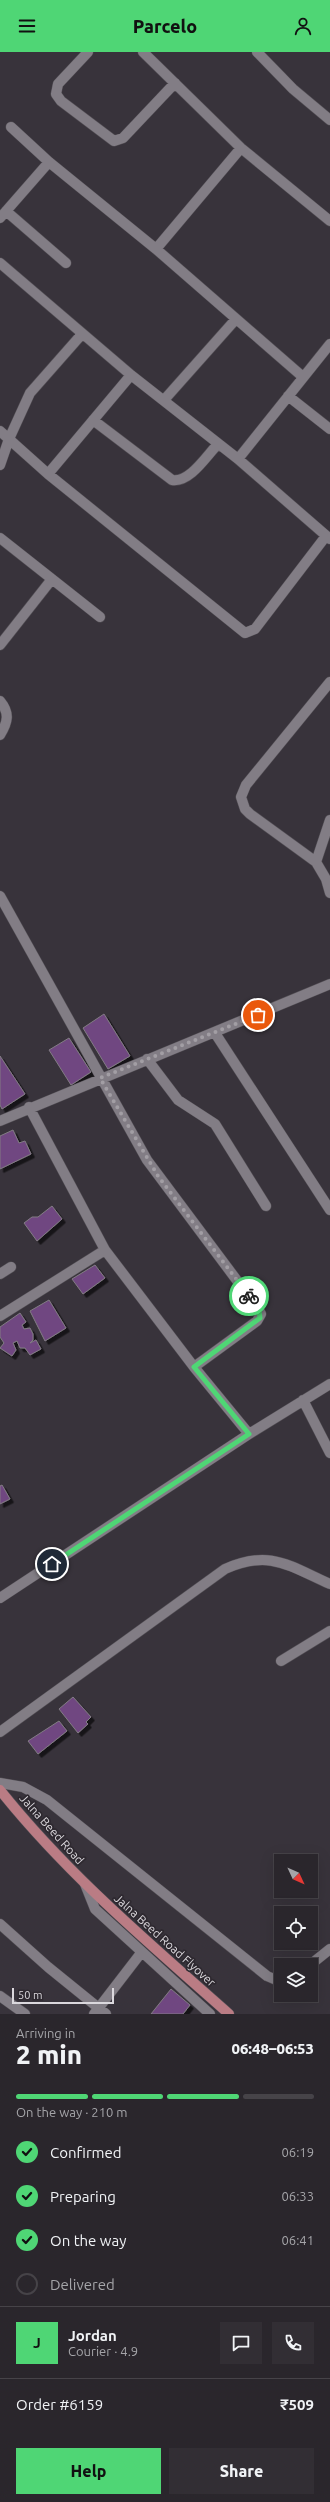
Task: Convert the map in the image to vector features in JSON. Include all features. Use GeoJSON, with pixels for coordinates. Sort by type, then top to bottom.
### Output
{"type":"FeatureCollection","features":[{"type":"Feature","properties":{"kind":"main road","name":"Jalna Beed Road"},"geometry":{"type":"LineString","coordinates":[[0,1790],[26,1823],[85,1884]]}},
{"type":"Feature","properties":{"kind":"main road","name":"Jalna Beed Road Flyover"},"geometry":{"type":"LineString","coordinates":[[85,1884],[229,2014]]}},
{"type":"Feature","properties":{"kind":"street"},"geometry":{"type":"LineString","coordinates":[[88,52],[58,84],[56,94],[114,141],[122,138],[175,83]]}},
{"type":"Feature","properties":{"kind":"street"},"geometry":{"type":"LineString","coordinates":[[143,52],[241,148],[330,221]]}},
{"type":"Feature","properties":{"kind":"street"},"geometry":{"type":"LineString","coordinates":[[257,52],[293,89],[330,120]]}},
{"type":"Feature","properties":{"kind":"street"},"geometry":{"type":"LineString","coordinates":[[10,127],[49,162],[156,249],[303,377]]}},
{"type":"Feature","properties":{"kind":"street"},"geometry":{"type":"LineString","coordinates":[[156,249],[241,148]]}},
{"type":"Feature","properties":{"kind":"street"},"geometry":{"type":"LineString","coordinates":[[49,162],[3,214],[66,263]]}},
{"type":"Feature","properties":{"kind":"street"},"geometry":{"type":"LineString","coordinates":[[0,263],[130,375],[164,400],[238,460],[328,538],[255,629],[245,633],[48,474],[0,431]]}},
{"type":"Feature","properties":{"kind":"street"},"geometry":{"type":"LineString","coordinates":[[164,400],[236,319]]}},
{"type":"Feature","properties":{"kind":"street"},"geometry":{"type":"LineString","coordinates":[[0,465],[9,439],[36,385],[82,334]]}},
{"type":"Feature","properties":{"kind":"street"},"geometry":{"type":"LineString","coordinates":[[238,460],[330,344]]}},
{"type":"Feature","properties":{"kind":"street"},"geometry":{"type":"LineString","coordinates":[[48,474],[130,375]]}},
{"type":"Feature","properties":{"kind":"street"},"geometry":{"type":"LineString","coordinates":[[288,396],[330,429]]}},
{"type":"Feature","properties":{"kind":"street"},"geometry":{"type":"LineString","coordinates":[[93,420],[172,480],[178,481],[186,478],[218,444]]}},
{"type":"Feature","properties":{"kind":"street"},"geometry":{"type":"LineString","coordinates":[[0,538],[100,617]]}},
{"type":"Feature","properties":{"kind":"street"},"geometry":{"type":"LineString","coordinates":[[0,645],[52,579]]}},
{"type":"Feature","properties":{"kind":"street"},"geometry":{"type":"LineString","coordinates":[[330,682],[246,785],[241,797],[245,809],[250,814],[316,862],[326,879],[330,893]]}},
{"type":"Feature","properties":{"kind":"street"},"geometry":{"type":"LineString","coordinates":[[0,700],[6,708],[8,718],[0,735]]}},
{"type":"Feature","properties":{"kind":"street"},"geometry":{"type":"LineString","coordinates":[[316,862],[330,820]]}},
{"type":"Feature","properties":{"kind":"street"},"geometry":{"type":"LineString","coordinates":[[0,896],[100,1078],[158,1176],[259,1310],[260,1318],[257,1321],[194,1367]]}},
{"type":"Feature","properties":{"kind":"street"},"geometry":{"type":"LineString","coordinates":[[0,1121],[28,1107],[215,1033],[330,984]]}},
{"type":"Feature","properties":{"kind":"street"},"geometry":{"type":"LineString","coordinates":[[215,1033],[330,1210]]}},
{"type":"Feature","properties":{"kind":"street"},"geometry":{"type":"LineString","coordinates":[[147,1059],[178,1100],[215,1124],[266,1206]]}},
{"type":"Feature","properties":{"kind":"street"},"geometry":{"type":"LineString","coordinates":[[28,1107],[105,1250],[194,1367],[249,1434]]}},
{"type":"Feature","properties":{"kind":"street"},"geometry":{"type":"LineString","coordinates":[[0,1316],[105,1250]]}},
{"type":"Feature","properties":{"kind":"street"},"geometry":{"type":"LineString","coordinates":[[0,1274],[11,1267]]}},
{"type":"Feature","properties":{"kind":"street"},"geometry":{"type":"LineString","coordinates":[[0,1598],[249,1434],[330,1384]]}},
{"type":"Feature","properties":{"kind":"street"},"geometry":{"type":"LineString","coordinates":[[303,1400],[330,1453]]}},
{"type":"Feature","properties":{"kind":"street"},"geometry":{"type":"LineString","coordinates":[[0,1732],[225,1568],[250,1559],[268,1559],[330,1584]]}},
{"type":"Feature","properties":{"kind":"street"},"geometry":{"type":"LineString","coordinates":[[280,1661],[330,1631]]}},
{"type":"Feature","properties":{"kind":"street"},"geometry":{"type":"LineString","coordinates":[[0,1783],[23,1787],[47,1800],[267,1976],[274,1979]]}},
{"type":"Feature","properties":{"kind":"street"},"geometry":{"type":"LineString","coordinates":[[85,1884],[95,1909],[141,1953],[210,2014]]}},
{"type":"Feature","properties":{"kind":"street"},"geometry":{"type":"LineString","coordinates":[[0,1924],[99,2012],[141,1953]]}},
{"type":"Feature","properties":{"kind":"street"},"geometry":{"type":"LineString","coordinates":[[318,1959],[330,1949]]}},
{"type":"Feature","properties":{"kind":"street"},"geometry":{"type":"LineString","coordinates":[[0,1996],[25,2014]]}},
{"type":"Feature","properties":{"kind":"building"},"geometry":{"type":"Polygon","coordinates":[[[104,1014],[130,1056],[108,1069],[83,1028],[104,1014]]]}},
{"type":"Feature","properties":{"kind":"building"},"geometry":{"type":"Polygon","coordinates":[[[69,1038],[91,1072],[71,1085],[49,1050],[69,1038]]]}},
{"type":"Feature","properties":{"kind":"building"},"geometry":{"type":"Polygon","coordinates":[[[0,1056],[25,1094],[2,1109],[0,1105],[0,1056]]]}},
{"type":"Feature","properties":{"kind":"building"},"geometry":{"type":"Polygon","coordinates":[[[13,1130],[19,1143],[25,1141],[31,1154],[0,1169],[0,1136],[13,1130]]]}},
{"type":"Feature","properties":{"kind":"building"},"geometry":{"type":"Polygon","coordinates":[[[52,1206],[62,1219],[37,1241],[24,1223],[32,1217],[38,1217],[52,1206]]]}},
{"type":"Feature","properties":{"kind":"building"},"geometry":{"type":"Polygon","coordinates":[[[95,1265],[105,1278],[83,1294],[72,1279],[95,1265]]]}},
{"type":"Feature","properties":{"kind":"building"},"geometry":{"type":"Polygon","coordinates":[[[49,1300],[66,1328],[45,1341],[30,1311],[49,1300]]]}},
{"type":"Feature","properties":{"kind":"building"},"geometry":{"type":"Polygon","coordinates":[[[20,1313],[26,1322],[22,1325],[24,1329],[30,1328],[33,1334],[33,1340],[30,1343],[36,1340],[41,1349],[30,1355],[25,1348],[20,1348],[17,1341],[13,1343],[16,1350],[12,1356],[0,1348],[4,1343],[0,1337],[0,1327],[20,1313]]]}},
{"type":"Feature","properties":{"kind":"building"},"geometry":{"type":"Polygon","coordinates":[[[2,1485],[10,1499],[0,1504],[0,1486],[2,1485]]]}},
{"type":"Feature","properties":{"kind":"building"},"geometry":{"type":"Polygon","coordinates":[[[73,1697],[91,1717],[86,1722],[88,1724],[78,1733],[59,1709],[73,1697]]]}},
{"type":"Feature","properties":{"kind":"building"},"geometry":{"type":"Polygon","coordinates":[[[59,1721],[67,1731],[38,1754],[28,1741],[59,1721]]]}},
{"type":"Feature","properties":{"kind":"building"},"geometry":{"type":"Polygon","coordinates":[[[171,1989],[190,2005],[183,2014],[151,2014],[171,1989]]]}},
{"type":"Feature","properties":{"kind":"way so far"},"geometry":{"type":"LineString","coordinates":[[249,1296],[147,1160],[100,1078],[258,1015]]}},
{"type":"Feature","properties":{"kind":"route"},"geometry":{"type":"LineString","coordinates":[[52,1564],[249,1434],[194,1367],[260,1318],[259,1310],[249,1296]]}}]}
